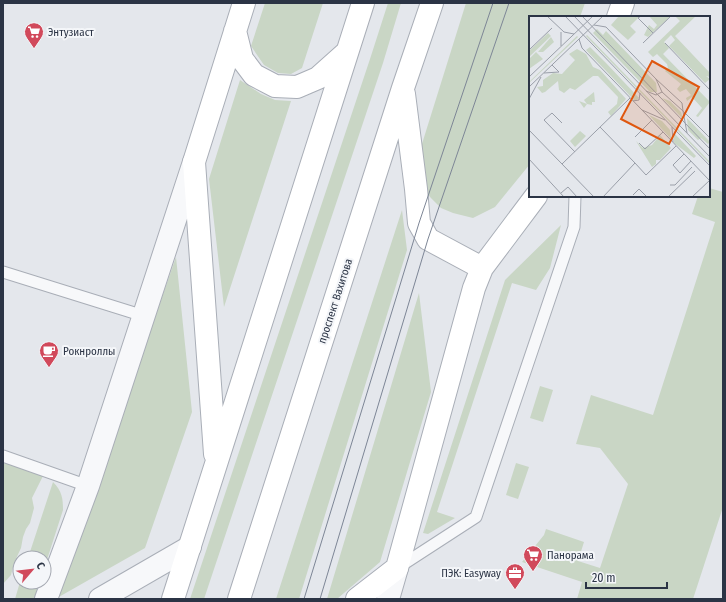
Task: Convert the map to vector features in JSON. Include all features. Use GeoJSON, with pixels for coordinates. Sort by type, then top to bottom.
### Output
{"type":"FeatureCollection","features":[{"type":"Feature","properties":{"kind":"main road"},"geometry":{"type":"LineString","coordinates":[[216,465],[194,162],[244,3]]}},
{"type":"Feature","properties":{"kind":"main road"},"geometry":{"type":"LineString","coordinates":[[173,599],[363,3]]}},
{"type":"Feature","properties":{"kind":"main road","name":"проспект Вахитова"},"geometry":{"type":"LineString","coordinates":[[239,599],[403,88],[432,3]]}},
{"type":"Feature","properties":{"kind":"main road"},"geometry":{"type":"LineString","coordinates":[[618,16],[623,3]]}},
{"type":"Feature","properties":{"kind":"main road"},"geometry":{"type":"LineString","coordinates":[[235,31],[242,59],[254,75],[275,86],[297,86],[318,78],[346,53]]}},
{"type":"Feature","properties":{"kind":"main road"},"geometry":{"type":"LineString","coordinates":[[403,88],[419,223],[428,239],[482,268]]}},
{"type":"Feature","properties":{"kind":"main road"},"geometry":{"type":"LineString","coordinates":[[357,599],[397,568],[474,288],[482,268],[535,197]]}},
{"type":"Feature","properties":{"kind":"street"},"geometry":{"type":"LineString","coordinates":[[46,599],[88,486],[194,162]]}},
{"type":"Feature","properties":{"kind":"street"},"geometry":{"type":"LineString","coordinates":[[100,599],[190,547]]}},
{"type":"Feature","properties":{"kind":"street"},"geometry":{"type":"LineString","coordinates":[[388,599],[397,568]]}},
{"type":"Feature","properties":{"kind":"lane"},"geometry":{"type":"LineString","coordinates":[[397,568],[476,517],[574,227],[575,197]]}},
{"type":"Feature","properties":{"kind":"lane"},"geometry":{"type":"LineString","coordinates":[[3,272],[144,316]]}},
{"type":"Feature","properties":{"kind":"lane"},"geometry":{"type":"LineString","coordinates":[[3,456],[88,486]]}},
{"type":"Feature","properties":{"kind":"green space"},"geometry":{"type":"Polygon","coordinates":[[[265,3],[323,3],[302,68],[291,74],[278,73],[264,65],[251,46],[265,3]]]}},
{"type":"Feature","properties":{"kind":"green space"},"geometry":{"type":"Polygon","coordinates":[[[388,3],[401,3],[383,63],[204,599],[190,599],[370,59],[388,3]]]}},
{"type":"Feature","properties":{"kind":"green space"},"geometry":{"type":"Polygon","coordinates":[[[466,3],[585,3],[580,16],[529,16],[529,165],[495,207],[473,218],[441,208],[430,197],[422,184],[421,147],[466,3]]]}},
{"type":"Feature","properties":{"kind":"green space"},"geometry":{"type":"Polygon","coordinates":[[[240,80],[261,94],[275,100],[291,101],[224,307],[209,179],[240,80]]]}},
{"type":"Feature","properties":{"kind":"green space"},"geometry":{"type":"Polygon","coordinates":[[[710,188],[723,192],[723,507],[693,599],[577,599],[582,582],[522,562],[544,535],[546,529],[584,542],[578,561],[600,568],[628,484],[600,448],[576,444],[591,395],[653,415],[715,222],[692,214],[698,197],[710,197],[710,188]]]}},
{"type":"Feature","properties":{"kind":"green space"},"geometry":{"type":"Polygon","coordinates":[[[402,210],[407,250],[299,599],[276,599],[402,210]]]}},
{"type":"Feature","properties":{"kind":"green space"},"geometry":{"type":"Polygon","coordinates":[[[561,225],[550,268],[536,290],[512,283],[437,512],[455,518],[428,534],[423,533],[505,280],[561,225]]]}},
{"type":"Feature","properties":{"kind":"green space"},"geometry":{"type":"Polygon","coordinates":[[[176,257],[192,412],[145,548],[57,598],[176,257]]]}},
{"type":"Feature","properties":{"kind":"green space"},"geometry":{"type":"Polygon","coordinates":[[[419,293],[431,392],[380,562],[337,599],[327,599],[419,293]]]}},
{"type":"Feature","properties":{"kind":"green space"},"geometry":{"type":"Polygon","coordinates":[[[540,386],[553,390],[543,422],[530,418],[540,386]]]}},
{"type":"Feature","properties":{"kind":"green space"},"geometry":{"type":"Polygon","coordinates":[[[3,463],[36,470],[43,476],[32,498],[34,508],[30,523],[23,537],[21,548],[20,550],[12,550],[11,575],[3,584],[3,463]]]}},
{"type":"Feature","properties":{"kind":"green space"},"geometry":{"type":"Polygon","coordinates":[[[516,463],[529,467],[518,499],[506,495],[516,463]]]}},
{"type":"Feature","properties":{"kind":"green space"},"geometry":{"type":"Polygon","coordinates":[[[53,482],[61,495],[63,510],[50,550],[31,550],[53,482]]]}},
{"type":"Feature","properties":{"kind":"green space"},"geometry":{"type":"Polygon","coordinates":[[[18,590],[37,590],[34,599],[15,599],[18,590]]]}},
{"type":"Feature","properties":{"kind":"tram line"},"geometry":{"type":"LineString","coordinates":[[304,599],[419,223],[493,3]]}},
{"type":"Feature","properties":{"kind":"tram line"},"geometry":{"type":"LineString","coordinates":[[320,599],[428,239],[509,3]]}},
{"type":"Feature","properties":{"kind":"place","name":"Энтузиаст"},"geometry":{"type":"Point","coordinates":[34,49]}},
{"type":"Feature","properties":{"kind":"place","name":"Рокнроллы"},"geometry":{"type":"Point","coordinates":[49,368]}},
{"type":"Feature","properties":{"kind":"place","name":"Панорама"},"geometry":{"type":"Point","coordinates":[533,572]}},
{"type":"Feature","properties":{"kind":"place","name":"ПЭК: Easyway"},"geometry":{"type":"Point","coordinates":[515,590]}}]}
